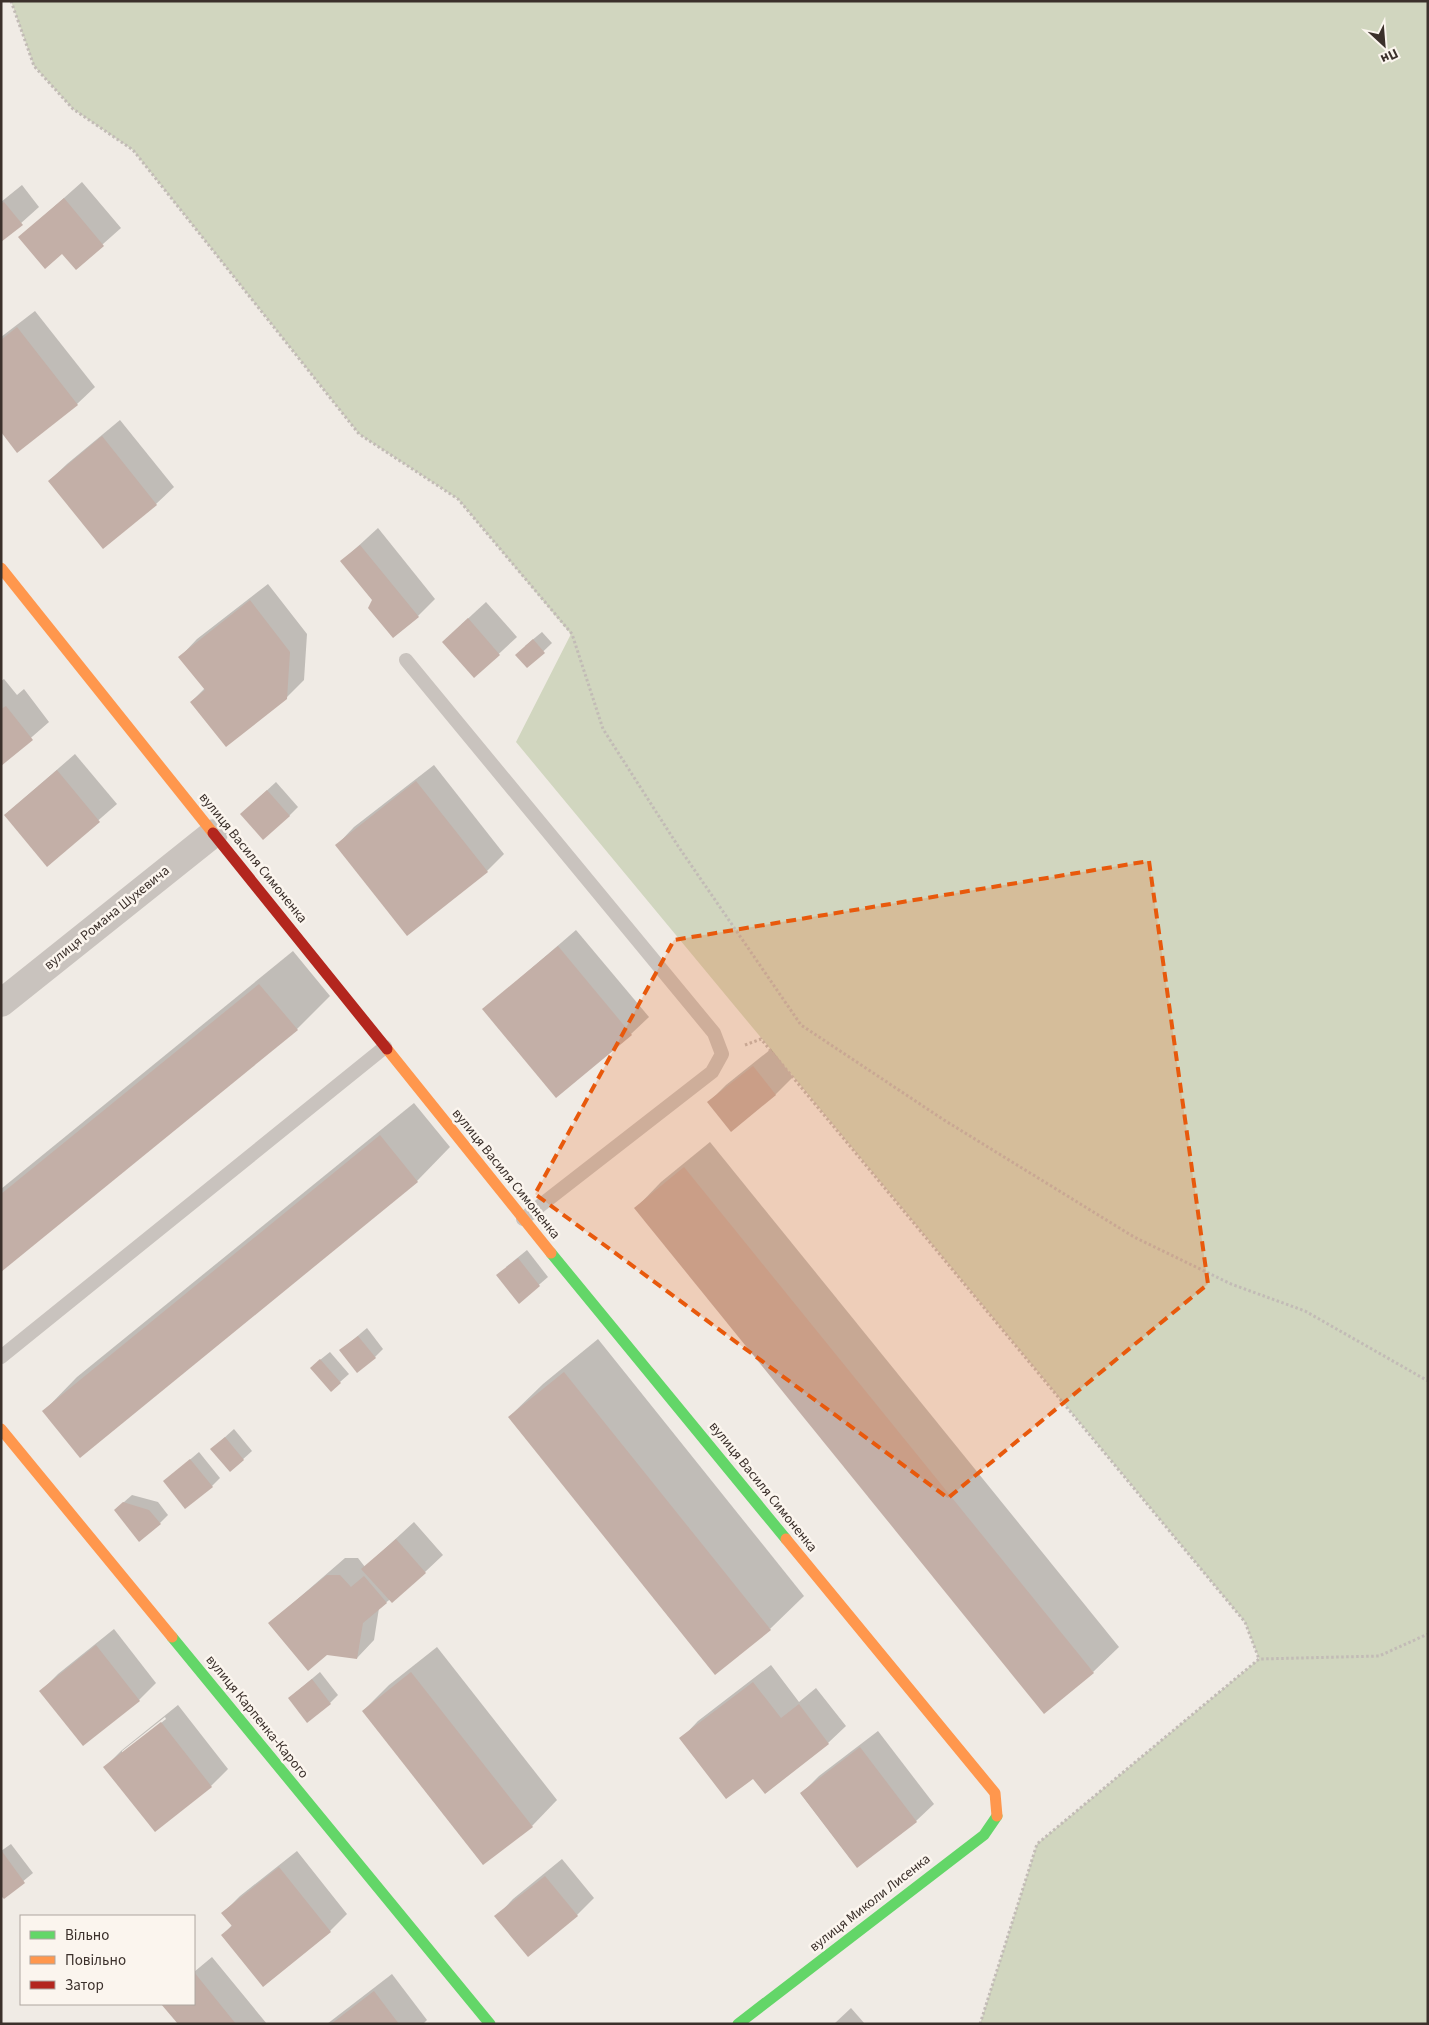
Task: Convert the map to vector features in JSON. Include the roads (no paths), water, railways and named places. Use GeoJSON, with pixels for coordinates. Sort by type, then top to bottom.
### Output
{"type":"FeatureCollection","features":[{"type":"Feature","properties":{"kind":"street","name":"вулиця Василя Симоненка"},"geometry":{"type":"LineString","coordinates":[[1,568],[523,1219],[996,1793]]}},
{"type":"Feature","properties":{"kind":"street","name":"вулиця Романа Шухевича"},"geometry":{"type":"LineString","coordinates":[[1,1003],[214,833]]}},
{"type":"Feature","properties":{"kind":"street","name":"вулиця Карпенка-Карого"},"geometry":{"type":"LineString","coordinates":[[1,1429],[490,2024]]}},
{"type":"Feature","properties":{"kind":"street","name":"вулиця Миколи Лисенка"},"geometry":{"type":"LineString","coordinates":[[738,2024],[984,1835],[998,1814],[996,1793]]}},
{"type":"Feature","properties":{"kind":"lane"},"geometry":{"type":"LineString","coordinates":[[406,660],[714,1033],[722,1054],[712,1072],[523,1219]]}},
{"type":"Feature","properties":{"kind":"lane"},"geometry":{"type":"LineString","coordinates":[[1,1357],[385,1047]]}}]}
